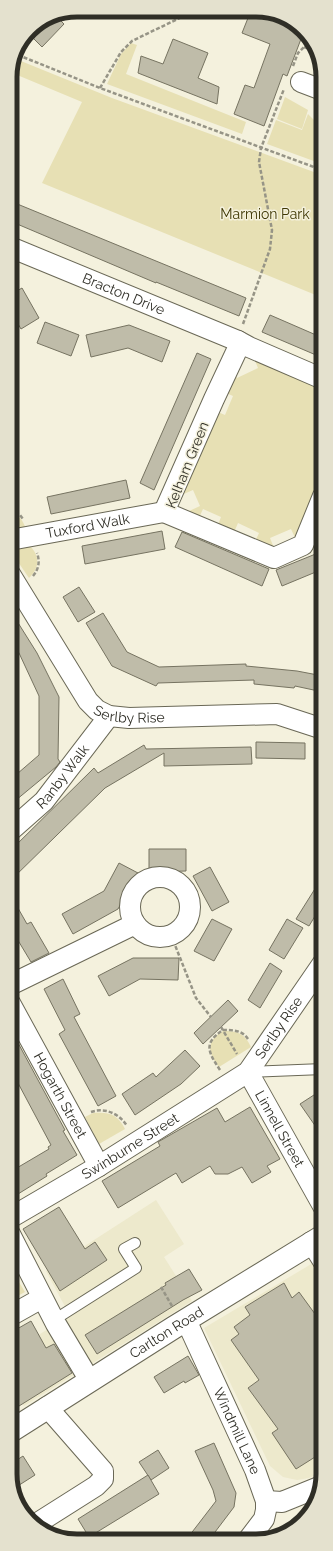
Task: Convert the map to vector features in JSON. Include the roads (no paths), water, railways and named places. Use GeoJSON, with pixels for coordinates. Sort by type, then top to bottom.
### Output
{"type":"FeatureCollection","features":[{"type":"Feature","properties":{"kind":"main road","name":"Carlton Road"},"geometry":{"type":"LineString","coordinates":[[17,1426],[316,1240]]}},
{"type":"Feature","properties":{"kind":"street"},"geometry":{"type":"LineString","coordinates":[[301,82],[316,88]]}},
{"type":"Feature","properties":{"kind":"street","name":"Bracton Drive"},"geometry":{"type":"LineString","coordinates":[[17,250],[238,341]]}},
{"type":"Feature","properties":{"kind":"street"},"geometry":{"type":"LineString","coordinates":[[238,341],[316,376]]}},
{"type":"Feature","properties":{"kind":"street","name":"Kelham Green"},"geometry":{"type":"LineString","coordinates":[[238,341],[237,350],[164,512],[274,558],[303,544],[316,513]]}},
{"type":"Feature","properties":{"kind":"street","name":"Tuxford Walk"},"geometry":{"type":"LineString","coordinates":[[19,538],[164,512]]}},
{"type":"Feature","properties":{"kind":"street","name":"Serlby Rise"},"geometry":{"type":"LineString","coordinates":[[17,585],[88,701],[96,710],[108,716],[129,718],[277,714],[316,727]]}},
{"type":"Feature","properties":{"kind":"street","name":"Ranby Walk"},"geometry":{"type":"LineString","coordinates":[[17,825],[44,801],[108,716]]}},
{"type":"Feature","properties":{"kind":"street"},"geometry":{"type":"LineString","coordinates":[[163,876],[176,881],[185,890],[190,902],[189,916],[183,928],[171,935],[157,937],[144,933],[134,924],[130,911],[131,897],[138,886],[149,878],[163,876]]}},
{"type":"Feature","properties":{"kind":"street"},"geometry":{"type":"LineString","coordinates":[[17,982],[134,924]]}},
{"type":"Feature","properties":{"kind":"street","name":"Serlby Rise"},"geometry":{"type":"LineString","coordinates":[[248,1072],[316,973]]}},
{"type":"Feature","properties":{"kind":"street","name":"Hogarth Street"},"geometry":{"type":"LineString","coordinates":[[17,1016],[99,1166]]}},
{"type":"Feature","properties":{"kind":"street","name":"Swinburne Street"},"geometry":{"type":"LineString","coordinates":[[17,1214],[99,1166],[248,1072]]}},
{"type":"Feature","properties":{"kind":"street","name":"Linnell Street"},"geometry":{"type":"LineString","coordinates":[[248,1072],[316,1193]]}},
{"type":"Feature","properties":{"kind":"street"},"geometry":{"type":"LineString","coordinates":[[17,1248],[54,1320],[90,1381]]}},
{"type":"Feature","properties":{"kind":"street"},"geometry":{"type":"LineString","coordinates":[[17,1312],[42,1298]]}},
{"type":"Feature","properties":{"kind":"street","name":"Windmill Lane"},"geometry":{"type":"LineString","coordinates":[[186,1320],[252,1464],[266,1501],[264,1519],[253,1534]]}},
{"type":"Feature","properties":{"kind":"street"},"geometry":{"type":"LineString","coordinates":[[40,1521],[96,1486],[103,1479],[103,1471],[47,1407]]}},
{"type":"Feature","properties":{"kind":"street"},"geometry":{"type":"LineString","coordinates":[[266,1501],[282,1502],[314,1489]]}},
{"type":"Feature","properties":{"kind":"lane"},"geometry":{"type":"LineString","coordinates":[[248,1072],[316,1069]]}},
{"type":"Feature","properties":{"kind":"lane"},"geometry":{"type":"LineString","coordinates":[[54,1320],[136,1268],[124,1249],[135,1243]]}},
{"type":"Feature","properties":{"kind":"park label","name":"Marmion Park"},"geometry":{"type":"Point","coordinates":[265,214]}}]}
